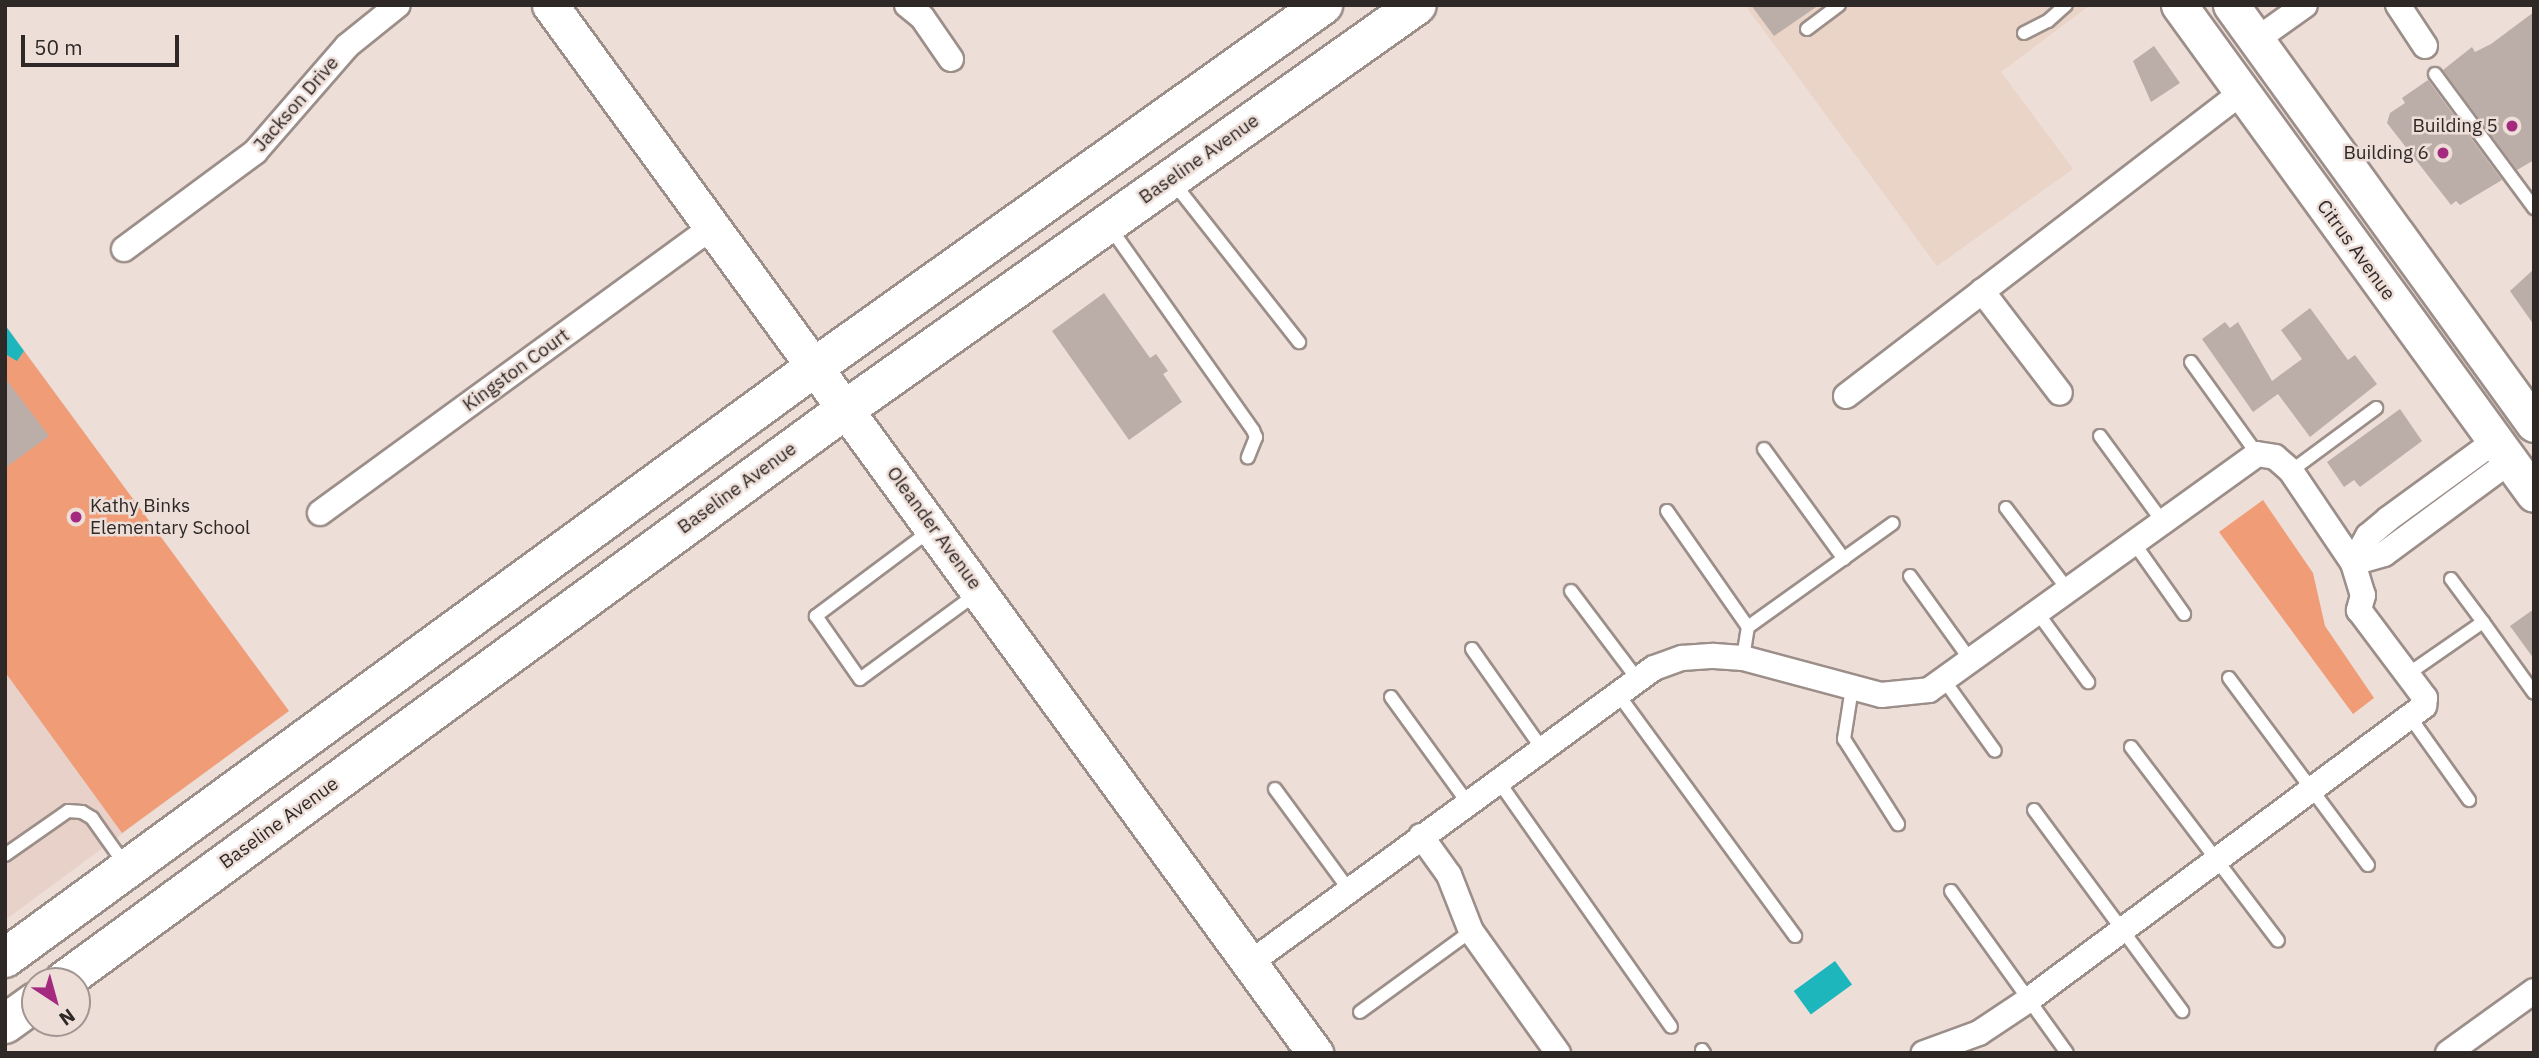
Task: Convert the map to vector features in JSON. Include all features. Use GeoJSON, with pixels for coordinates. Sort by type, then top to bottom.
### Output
{"type":"FeatureCollection","features":[{"type":"Feature","properties":{"kind":"main road"},"geometry":{"type":"LineString","coordinates":[[5,958],[815,367],[1324,5]]}},
{"type":"Feature","properties":{"kind":"main road","name":"Baseline Avenue"},"geometry":{"type":"LineString","coordinates":[[83,967],[846,409],[1417,5]]}},
{"type":"Feature","properties":{"kind":"main road"},"geometry":{"type":"LineString","coordinates":[[5,1024],[21,1012]]}},
{"type":"Feature","properties":{"kind":"street","name":"Jackson Drive"},"geometry":{"type":"LineString","coordinates":[[124,249],[256,152],[347,46],[398,5]]}},
{"type":"Feature","properties":{"kind":"street","name":"Oleander Avenue"},"geometry":{"type":"LineString","coordinates":[[550,5],[934,527],[1315,1053]]}},
{"type":"Feature","properties":{"kind":"street"},"geometry":{"type":"LineString","coordinates":[[907,5],[922,17],[951,60]]}},
{"type":"Feature","properties":{"kind":"street","name":"Citrus Avenue"},"geometry":{"type":"LineString","coordinates":[[2179,5],[2534,494]]}},
{"type":"Feature","properties":{"kind":"street"},"geometry":{"type":"LineString","coordinates":[[2231,5],[2534,424]]}},
{"type":"Feature","properties":{"kind":"street"},"geometry":{"type":"LineString","coordinates":[[2256,40],[2305,5]]}},
{"type":"Feature","properties":{"kind":"street"},"geometry":{"type":"LineString","coordinates":[[2398,5],[2425,47]]}},
{"type":"Feature","properties":{"kind":"street"},"geometry":{"type":"LineString","coordinates":[[1846,396],[2242,92]]}},
{"type":"Feature","properties":{"kind":"street","name":"Kingston Court"},"geometry":{"type":"LineString","coordinates":[[320,513],[712,227]]}},
{"type":"Feature","properties":{"kind":"street"},"geometry":{"type":"LineString","coordinates":[[1982,291],[2060,393]]}},
{"type":"Feature","properties":{"kind":"street"},"geometry":{"type":"LineString","coordinates":[[2353,563],[2368,536],[2388,519],[2502,451]]}},
{"type":"Feature","properties":{"kind":"street"},"geometry":{"type":"LineString","coordinates":[[1250,963],[1467,802],[1499,782],[1638,680],[1682,658],[1743,658],[1852,688],[1893,694],[1929,690],[2256,454],[2275,457],[2291,471],[2353,563],[2363,594],[2359,610],[2425,698],[2424,706],[2030,999],[1979,1033],[1924,1053]]}},
{"type":"Feature","properties":{"kind":"street"},"geometry":{"type":"LineString","coordinates":[[1422,836],[1450,875],[1471,931],[1555,1052]]}},
{"type":"Feature","properties":{"kind":"street"},"geometry":{"type":"LineString","coordinates":[[2448,1053],[2534,991]]}},
{"type":"Feature","properties":{"kind":"lane"},"geometry":{"type":"LineString","coordinates":[[1807,29],[1839,5]]}},
{"type":"Feature","properties":{"kind":"lane"},"geometry":{"type":"LineString","coordinates":[[2024,33],[2048,21],[2066,5]]}},
{"type":"Feature","properties":{"kind":"lane"},"geometry":{"type":"LineString","coordinates":[[2435,74],[2534,208]]}},
{"type":"Feature","properties":{"kind":"lane"},"geometry":{"type":"LineString","coordinates":[[1170,179],[1300,342]]}},
{"type":"Feature","properties":{"kind":"lane"},"geometry":{"type":"LineString","coordinates":[[1107,223],[1253,430],[1256,437],[1248,457]]}},
{"type":"Feature","properties":{"kind":"lane"},"geometry":{"type":"LineString","coordinates":[[2191,362],[2256,454]]}},
{"type":"Feature","properties":{"kind":"lane"},"geometry":{"type":"LineString","coordinates":[[2291,471],[2376,408]]}},
{"type":"Feature","properties":{"kind":"lane"},"geometry":{"type":"LineString","coordinates":[[2100,436],[2163,522]]}},
{"type":"Feature","properties":{"kind":"lane"},"geometry":{"type":"LineString","coordinates":[[1764,449],[1844,559]]}},
{"type":"Feature","properties":{"kind":"lane"},"geometry":{"type":"LineString","coordinates":[[2006,508],[2068,590]]}},
{"type":"Feature","properties":{"kind":"lane"},"geometry":{"type":"LineString","coordinates":[[1667,512],[1748,627],[1743,658]]}},
{"type":"Feature","properties":{"kind":"lane"},"geometry":{"type":"LineString","coordinates":[[1748,627],[1893,523]]}},
{"type":"Feature","properties":{"kind":"lane"},"geometry":{"type":"LineString","coordinates":[[934,527],[816,616],[860,679],[980,591]]}},
{"type":"Feature","properties":{"kind":"lane"},"geometry":{"type":"LineString","coordinates":[[2134,543],[2184,614]]}},
{"type":"Feature","properties":{"kind":"lane"},"geometry":{"type":"LineString","coordinates":[[1910,576],[1971,661]]}},
{"type":"Feature","properties":{"kind":"lane"},"geometry":{"type":"LineString","coordinates":[[2451,579],[2534,693]]}},
{"type":"Feature","properties":{"kind":"lane"},"geometry":{"type":"LineString","coordinates":[[1571,591],[1638,680]]}},
{"type":"Feature","properties":{"kind":"lane"},"geometry":{"type":"LineString","coordinates":[[2038,612],[2088,682]]}},
{"type":"Feature","properties":{"kind":"lane"},"geometry":{"type":"LineString","coordinates":[[2406,676],[2483,622]]}},
{"type":"Feature","properties":{"kind":"lane"},"geometry":{"type":"LineString","coordinates":[[1472,649],[1543,750]]}},
{"type":"Feature","properties":{"kind":"lane"},"geometry":{"type":"LineString","coordinates":[[2229,678],[2368,865]]}},
{"type":"Feature","properties":{"kind":"lane"},"geometry":{"type":"LineString","coordinates":[[1944,680],[1995,751]]}},
{"type":"Feature","properties":{"kind":"lane"},"geometry":{"type":"LineString","coordinates":[[1852,688],[1844,739],[1898,824]]}},
{"type":"Feature","properties":{"kind":"lane"},"geometry":{"type":"LineString","coordinates":[[1618,695],[1795,936]]}},
{"type":"Feature","properties":{"kind":"lane"},"geometry":{"type":"LineString","coordinates":[[1391,697],[1467,802]]}},
{"type":"Feature","properties":{"kind":"lane"},"geometry":{"type":"LineString","coordinates":[[2410,717],[2469,800]]}},
{"type":"Feature","properties":{"kind":"lane"},"geometry":{"type":"LineString","coordinates":[[2131,747],[2219,859],[2278,941]]}},
{"type":"Feature","properties":{"kind":"lane"},"geometry":{"type":"LineString","coordinates":[[1499,782],[1671,1027]]}},
{"type":"Feature","properties":{"kind":"lane"},"geometry":{"type":"LineString","coordinates":[[1275,789],[1350,891]]}},
{"type":"Feature","properties":{"kind":"lane"},"geometry":{"type":"LineString","coordinates":[[2034,810],[2182,1011]]}},
{"type":"Feature","properties":{"kind":"lane"},"geometry":{"type":"LineString","coordinates":[[5,855],[68,811],[82,812],[92,818],[128,868]]}},
{"type":"Feature","properties":{"kind":"lane"},"geometry":{"type":"LineString","coordinates":[[1951,891],[2067,1053]]}},
{"type":"Feature","properties":{"kind":"lane"},"geometry":{"type":"LineString","coordinates":[[1360,1012],[1471,931]]}},
{"type":"Feature","properties":{"kind":"shaded area"},"geometry":{"type":"Polygon","coordinates":[[[1745,5],[2090,5],[2001,72],[2073,169],[1937,266],[1745,5]]]}},
{"type":"Feature","properties":{"kind":"shaded area","name":"Kathy Binks Elementary School"},"geometry":{"type":"Polygon","coordinates":[[[5,324],[289,711],[5,920],[5,324]]]}},
{"type":"Feature","properties":{"kind":"shaded area","name":"Kathy Binks Elementary School"},"geometry":{"type":"Polygon","coordinates":[[[24,351],[289,711],[122,833],[5,672],[5,354],[17,360],[24,351]]]}},
{"type":"Feature","properties":{"kind":"shaded area"},"geometry":{"type":"Polygon","coordinates":[[[2263,500],[2313,573],[2325,626],[2374,698],[2353,714],[2219,532],[2263,500]]]}},
{"type":"Feature","properties":{"kind":"water"},"geometry":{"type":"Polygon","coordinates":[[[5,325],[24,351],[17,361],[5,354],[5,325]]]}},
{"type":"Feature","properties":{"kind":"water"},"geometry":{"type":"Polygon","coordinates":[[[1835,961],[1852,984],[1811,1014],[1794,991],[1835,961]]]}},
{"type":"Feature","properties":{"kind":"building"},"geometry":{"type":"Polygon","coordinates":[[[1751,5],[1819,5],[1774,36],[1751,5]]]}},
{"type":"Feature","properties":{"kind":"building","name":"Building 5"},"geometry":{"type":"Polygon","coordinates":[[[2534,12],[2534,160],[2517,170],[2443,70],[2472,47],[2475,52],[2491,44],[2534,12]]]}},
{"type":"Feature","properties":{"kind":"building"},"geometry":{"type":"Polygon","coordinates":[[[2154,46],[2180,83],[2151,102],[2133,61],[2154,46]]]}},
{"type":"Feature","properties":{"kind":"building","name":"Building 6"},"geometry":{"type":"Polygon","coordinates":[[[2428,80],[2502,180],[2460,205],[2456,201],[2451,205],[2387,123],[2390,113],[2405,103],[2402,98],[2428,80]]]}},
{"type":"Feature","properties":{"kind":"building"},"geometry":{"type":"Polygon","coordinates":[[[2534,269],[2534,325],[2510,291],[2534,269]]]}},
{"type":"Feature","properties":{"kind":"building"},"geometry":{"type":"Polygon","coordinates":[[[1104,293],[1150,358],[1156,354],[1168,371],[1163,374],[1182,402],[1129,440],[1052,331],[1104,293]]]}},
{"type":"Feature","properties":{"kind":"building"},"geometry":{"type":"Polygon","coordinates":[[[2310,308],[2348,360],[2355,355],[2377,384],[2310,437],[2278,394],[2253,412],[2202,339],[2225,322],[2230,328],[2238,322],[2272,381],[2302,359],[2281,330],[2310,308]]]}},
{"type":"Feature","properties":{"kind":"building"},"geometry":{"type":"Polygon","coordinates":[[[5,378],[49,436],[5,468],[5,378]]]}},
{"type":"Feature","properties":{"kind":"building"},"geometry":{"type":"Polygon","coordinates":[[[2400,409],[2422,441],[2360,487],[2354,480],[2344,487],[2327,462],[2400,409]]]}},
{"type":"Feature","properties":{"kind":"building"},"geometry":{"type":"Polygon","coordinates":[[[2534,609],[2534,659],[2510,626],[2534,609]]]}},
{"type":"Feature","properties":{"kind":"place","name":"Building 5"},"geometry":{"type":"Point","coordinates":[2512,126]}},
{"type":"Feature","properties":{"kind":"place","name":"Building 6"},"geometry":{"type":"Point","coordinates":[2443,153]}},
{"type":"Feature","properties":{"kind":"place","name":"Kathy Binks Elementary School"},"geometry":{"type":"Point","coordinates":[76,517]}}]}
